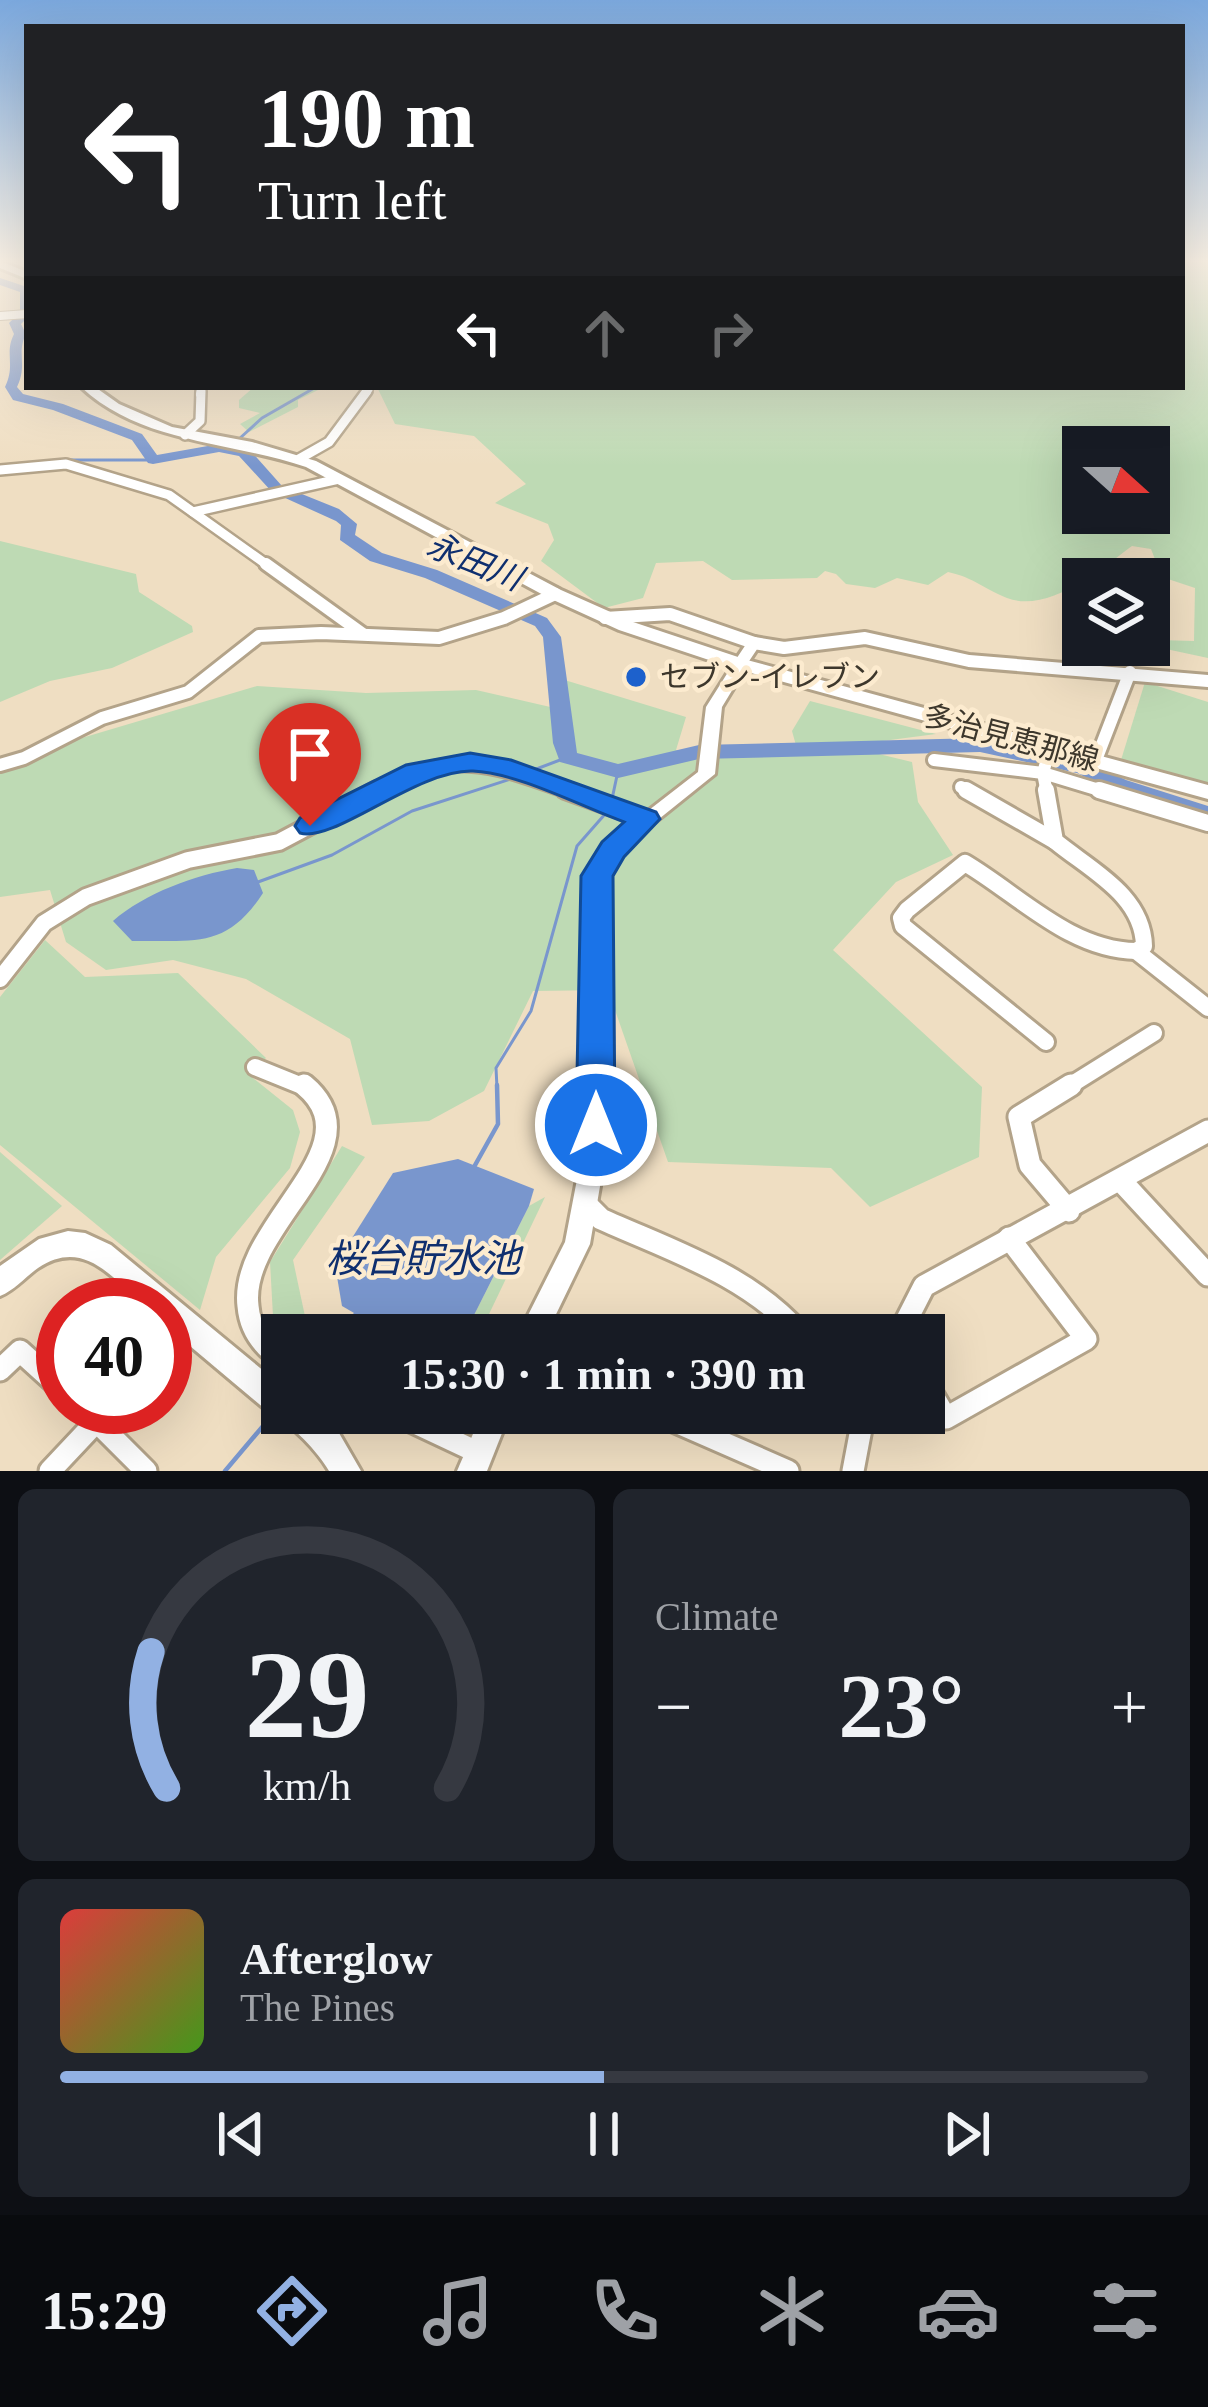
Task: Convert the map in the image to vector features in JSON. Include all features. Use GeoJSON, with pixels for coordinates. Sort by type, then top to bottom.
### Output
{"type":"FeatureCollection","features":[{"type":"Feature","properties":{"kind":"main road","name":"多治見恵那線"},"geometry":{"type":"LineString","coordinates":[[92,390],[131,420],[298,459],[605,618],[740,664],[1208,792]]}},
{"type":"Feature","properties":{"kind":"street"},"geometry":{"type":"LineString","coordinates":[[185,435],[200,421],[201,390]]}},
{"type":"Feature","properties":{"kind":"street"},"geometry":{"type":"LineString","coordinates":[[298,459],[329,442],[368,390]]}},
{"type":"Feature","properties":{"kind":"street"},"geometry":{"type":"LineString","coordinates":[[0,470],[81,466],[169,495],[363,634]]}},
{"type":"Feature","properties":{"kind":"street"},"geometry":{"type":"LineString","coordinates":[[193,512],[339,479]]}},
{"type":"Feature","properties":{"kind":"street"},"geometry":{"type":"LineString","coordinates":[[0,765],[24,758],[102,718],[188,692],[259,636],[439,638],[526,610],[555,594]]}},
{"type":"Feature","properties":{"kind":"street"},"geometry":{"type":"LineString","coordinates":[[605,618],[670,614],[754,644],[784,648],[866,638],[969,661],[1208,681]]}},
{"type":"Feature","properties":{"kind":"street"},"geometry":{"type":"LineString","coordinates":[[542,1314],[577,1244],[596,1125],[597,876],[613,849],[645,819],[706,775],[714,707],[754,644]]}},
{"type":"Feature","properties":{"kind":"street"},"geometry":{"type":"LineString","coordinates":[[1096,760],[1130,672]]}},
{"type":"Feature","properties":{"kind":"street"},"geometry":{"type":"LineString","coordinates":[[1050,750],[1043,771],[1054,841]]}},
{"type":"Feature","properties":{"kind":"street"},"geometry":{"type":"LineString","coordinates":[[934,760],[1043,771],[1208,823]]}},
{"type":"Feature","properties":{"kind":"street"},"geometry":{"type":"LineString","coordinates":[[0,979],[44,923],[86,897],[188,860],[279,842],[416,771],[470,762],[523,775],[645,819]]}},
{"type":"Feature","properties":{"kind":"street"},"geometry":{"type":"LineString","coordinates":[[961,787],[1054,841],[1135,908],[1146,934],[1144,946],[1136,951]]}},
{"type":"Feature","properties":{"kind":"street"},"geometry":{"type":"LineString","coordinates":[[1046,1042],[903,926],[901,918],[907,910],[965,862],[1002,882],[1077,938],[1102,949],[1136,951],[1208,1008]]}},
{"type":"Feature","properties":{"kind":"street"},"geometry":{"type":"LineString","coordinates":[[1069,1211],[1030,1165],[1019,1117],[1154,1033]]}},
{"type":"Feature","properties":{"kind":"street"},"geometry":{"type":"LineString","coordinates":[[255,1067],[293,1075],[307,1084],[321,1097],[328,1121],[315,1171],[265,1239],[244,1286],[252,1330],[261,1339]]}},
{"type":"Feature","properties":{"kind":"street"},"geometry":{"type":"LineString","coordinates":[[910,1314],[924,1286],[1069,1211],[1208,1131]]}},
{"type":"Feature","properties":{"kind":"street"},"geometry":{"type":"LineString","coordinates":[[1122,1182],[1208,1275]]}},
{"type":"Feature","properties":{"kind":"street"},"geometry":{"type":"LineString","coordinates":[[586,1204],[602,1219],[756,1292],[786,1314]]}},
{"type":"Feature","properties":{"kind":"street"},"geometry":{"type":"LineString","coordinates":[[945,1416],[1086,1339],[1009,1238]]}},
{"type":"Feature","properties":{"kind":"street"},"geometry":{"type":"LineString","coordinates":[[0,1283],[37,1251],[62,1241],[96,1249],[131,1278]]}},
{"type":"Feature","properties":{"kind":"street"},"geometry":{"type":"LineString","coordinates":[[192,1329],[261,1387]]}},
{"type":"Feature","properties":{"kind":"street"},"geometry":{"type":"LineString","coordinates":[[0,1370],[20,1351],[36,1366]]}},
{"type":"Feature","properties":{"kind":"street"},"geometry":{"type":"LineString","coordinates":[[50,1471],[76,1434]]}},
{"type":"Feature","properties":{"kind":"street"},"geometry":{"type":"LineString","coordinates":[[110,1434],[146,1471]]}},
{"type":"Feature","properties":{"kind":"street"},"geometry":{"type":"LineString","coordinates":[[318,1434],[346,1471]]}},
{"type":"Feature","properties":{"kind":"street"},"geometry":{"type":"LineString","coordinates":[[429,1434],[475,1462],[487,1434]]}},
{"type":"Feature","properties":{"kind":"street"},"geometry":{"type":"LineString","coordinates":[[703,1434],[788,1471]]}},
{"type":"Feature","properties":{"kind":"street"},"geometry":{"type":"LineString","coordinates":[[853,1471],[860,1434]]}},
{"type":"Feature","properties":{"kind":"green space"},"geometry":{"type":"Polygon","coordinates":[[[1185,329],[1208,329],[1208,658],[1170,650],[1170,640],[1194,641],[1195,588],[1170,580],[1170,558],[1155,558],[1151,549],[1132,546],[1116,558],[1062,558],[1062,592],[1039,600],[1007,598],[948,572],[928,585],[897,578],[875,588],[846,584],[825,571],[817,578],[732,580],[703,561],[656,563],[643,598],[604,608],[541,561],[554,540],[548,524],[495,503],[526,484],[474,436],[395,424],[378,390],[1185,390],[1185,329]]]}},
{"type":"Feature","properties":{"kind":"green space"},"geometry":{"type":"Polygon","coordinates":[[[251,390],[318,390],[298,400],[298,407],[249,432],[240,424],[260,413],[239,408],[239,400],[251,390]]]}},
{"type":"Feature","properties":{"kind":"green space"},"geometry":{"type":"Polygon","coordinates":[[[0,541],[136,574],[139,592],[192,626],[193,632],[112,668],[50,681],[0,702],[0,541]]]}},
{"type":"Feature","properties":{"kind":"green space"},"geometry":{"type":"Polygon","coordinates":[[[558,678],[686,717],[676,750],[797,749],[792,731],[810,701],[936,734],[829,748],[858,749],[912,762],[918,802],[953,855],[896,882],[833,950],[982,1087],[979,1157],[870,1207],[831,1168],[668,1162],[608,990],[533,991],[484,1091],[429,1121],[372,1125],[350,1039],[246,979],[173,960],[106,970],[66,942],[50,890],[0,897],[0,769],[38,751],[257,686],[366,693],[476,690],[559,709],[558,678]]]}},
{"type":"Feature","properties":{"kind":"green space"},"geometry":{"type":"Polygon","coordinates":[[[1145,682],[1208,702],[1208,786],[1121,760],[1145,682]]]}},
{"type":"Feature","properties":{"kind":"green space"},"geometry":{"type":"Polygon","coordinates":[[[45,940],[85,977],[178,973],[266,1058],[248,1074],[293,1110],[300,1132],[290,1168],[216,1257],[200,1310],[192,1303],[192,1278],[161,1278],[0,1145],[0,997],[45,940]]]}},
{"type":"Feature","properties":{"kind":"green space"},"geometry":{"type":"Polygon","coordinates":[[[342,1146],[365,1157],[293,1260],[305,1314],[273,1314],[270,1262],[342,1146]]]}},
{"type":"Feature","properties":{"kind":"green space"},"geometry":{"type":"Polygon","coordinates":[[[0,1152],[62,1206],[0,1260],[0,1152]]]}},
{"type":"Feature","properties":{"kind":"green space"},"geometry":{"type":"Polygon","coordinates":[[[545,1197],[489,1314],[475,1314],[529,1206],[545,1197]]]}},
{"type":"Feature","properties":{"kind":"water"},"geometry":{"type":"Polygon","coordinates":[[[237,868],[254,870],[263,893],[222,933],[191,940],[132,941],[113,921],[171,887],[237,868]]]}},
{"type":"Feature","properties":{"kind":"water","name":"桜台貯水池"},"geometry":{"type":"Polygon","coordinates":[[[458,1159],[534,1189],[475,1314],[356,1314],[342,1306],[335,1265],[393,1173],[458,1159]]]}},
{"type":"Feature","properties":{"kind":"waterway","name":"永田川"},"geometry":{"type":"LineString","coordinates":[[18,329],[14,346],[19,370],[11,387],[18,397],[137,437],[153,460],[219,448],[244,452],[277,489],[349,524],[346,537],[376,557],[431,574],[541,622],[552,637],[568,757],[618,771],[699,752],[980,745],[1084,768],[1118,785],[1208,814]]}},
{"type":"Feature","properties":{"kind":"waterway"},"geometry":{"type":"LineString","coordinates":[[239,439],[262,418],[311,390]]}},
{"type":"Feature","properties":{"kind":"waterway"},"geometry":{"type":"LineString","coordinates":[[64,460],[153,460]]}},
{"type":"Feature","properties":{"kind":"waterway"},"geometry":{"type":"LineString","coordinates":[[531,771],[568,757]]}},
{"type":"Feature","properties":{"kind":"waterway"},"geometry":{"type":"LineString","coordinates":[[612,799],[618,771]]}},
{"type":"Feature","properties":{"kind":"waterway"},"geometry":{"type":"LineString","coordinates":[[258,882],[332,855],[412,811],[517,777]]}},
{"type":"Feature","properties":{"kind":"waterway"},"geometry":{"type":"LineString","coordinates":[[497,1088],[496,1068],[531,1011],[577,846],[606,813]]}},
{"type":"Feature","properties":{"kind":"waterway"},"geometry":{"type":"LineString","coordinates":[[474,1167],[498,1124],[497,1085]]}},
{"type":"Feature","properties":{"kind":"waterway"},"geometry":{"type":"LineString","coordinates":[[225,1471],[261,1428]]}},
{"type":"Feature","properties":{"kind":"place","name":"セブン-イレブン"},"geometry":{"type":"Point","coordinates":[636,677]}},
{"type":"Feature","properties":{"kind":"route"},"geometry":{"type":"LineString","coordinates":[[310,826],[416,771],[470,762],[501,767],[645,819],[613,849],[597,876],[596,1125]]}}]}
